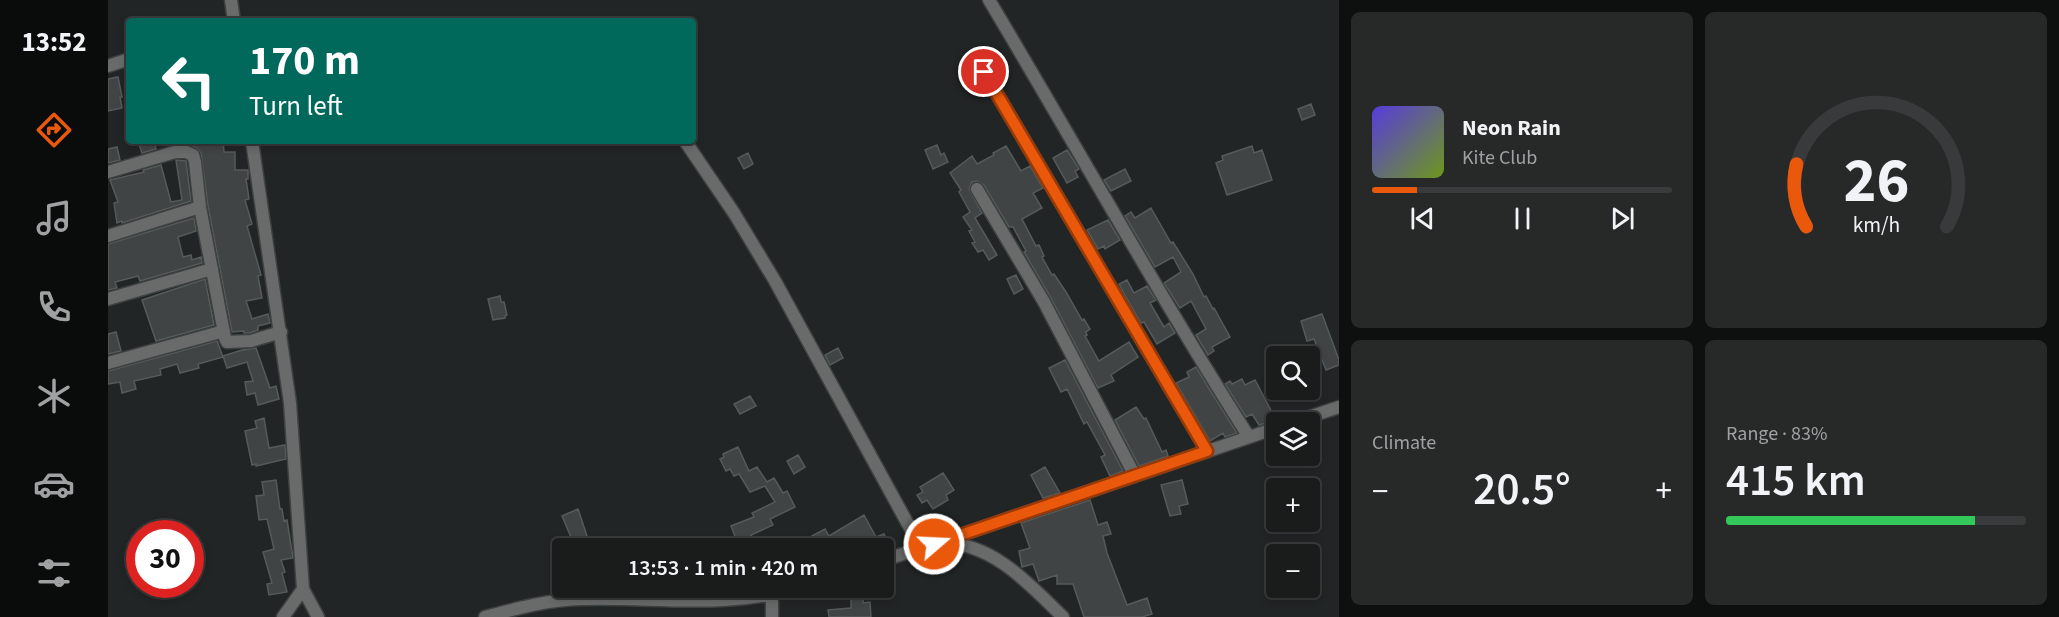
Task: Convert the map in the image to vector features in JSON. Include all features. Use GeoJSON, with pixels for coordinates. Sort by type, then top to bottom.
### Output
{"type":"FeatureCollection","features":[{"type":"Feature","properties":{"kind":"street"},"geometry":{"type":"LineString","coordinates":[[231,0],[233,17]]}},
{"type":"Feature","properties":{"kind":"street"},"geometry":{"type":"LineString","coordinates":[[989,0],[1189,342],[1249,437]]}},
{"type":"Feature","properties":{"kind":"street"},"geometry":{"type":"LineString","coordinates":[[108,66],[126,60]]}},
{"type":"Feature","properties":{"kind":"street"},"geometry":{"type":"LineString","coordinates":[[984,72],[1207,451]]}},
{"type":"Feature","properties":{"kind":"street"},"geometry":{"type":"LineString","coordinates":[[252,144],[291,414],[303,589],[318,617]]}},
{"type":"Feature","properties":{"kind":"street"},"geometry":{"type":"LineString","coordinates":[[687,144],[734,213],[775,281],[921,548]]}},
{"type":"Feature","properties":{"kind":"street"},"geometry":{"type":"LineString","coordinates":[[108,172],[175,152],[193,155],[200,207],[227,342],[251,341],[281,332]]}},
{"type":"Feature","properties":{"kind":"street"},"geometry":{"type":"LineString","coordinates":[[977,189],[1044,302],[1135,476]]}},
{"type":"Feature","properties":{"kind":"street"},"geometry":{"type":"LineString","coordinates":[[108,236],[200,207]]}},
{"type":"Feature","properties":{"kind":"street"},"geometry":{"type":"LineString","coordinates":[[108,299],[212,269]]}},
{"type":"Feature","properties":{"kind":"street"},"geometry":{"type":"LineString","coordinates":[[108,363],[224,331]]}},
{"type":"Feature","properties":{"kind":"street"},"geometry":{"type":"LineString","coordinates":[[1320,413],[1339,407]]}},
{"type":"Feature","properties":{"kind":"street"},"geometry":{"type":"LineString","coordinates":[[894,557],[1266,431]]}},
{"type":"Feature","properties":{"kind":"street"},"geometry":{"type":"LineString","coordinates":[[934,544],[966,546],[999,561],[1022,577],[1063,617]]}},
{"type":"Feature","properties":{"kind":"street"},"geometry":{"type":"LineString","coordinates":[[284,617],[303,589]]}},
{"type":"Feature","properties":{"kind":"street"},"geometry":{"type":"LineString","coordinates":[[485,617],[559,600],[584,598],[715,600],[734,598]]}},
{"type":"Feature","properties":{"kind":"street"},"geometry":{"type":"LineString","coordinates":[[772,598],[772,617]]}},
{"type":"Feature","properties":{"kind":"building"},"geometry":{"type":"Polygon","coordinates":[[[118,77],[122,108],[108,111],[108,79],[118,77]]]}},
{"type":"Feature","properties":{"kind":"building"},"geometry":{"type":"Polygon","coordinates":[[[1311,104],[1315,115],[1302,120],[1298,109],[1311,104]]]}},
{"type":"Feature","properties":{"kind":"building"},"geometry":{"type":"Polygon","coordinates":[[[139,144],[155,144],[156,149],[142,153],[139,144]]]}},
{"type":"Feature","properties":{"kind":"building"},"geometry":{"type":"Polygon","coordinates":[[[189,144],[223,144],[224,152],[235,152],[235,170],[248,170],[248,179],[246,179],[249,199],[245,200],[252,224],[247,226],[261,275],[258,276],[262,298],[246,301],[252,319],[268,314],[270,323],[258,326],[258,330],[250,333],[232,332],[208,206],[201,153],[189,144]]]}},
{"type":"Feature","properties":{"kind":"building"},"geometry":{"type":"Polygon","coordinates":[[[937,145],[941,155],[944,153],[948,162],[933,169],[925,150],[937,145]]]}},
{"type":"Feature","properties":{"kind":"building"},"geometry":{"type":"Polygon","coordinates":[[[1006,146],[1021,171],[1030,166],[1043,188],[1033,193],[1042,208],[1022,219],[1036,246],[1039,245],[1044,256],[1042,257],[1052,275],[1054,274],[1090,329],[1085,336],[1099,361],[1129,342],[1138,357],[1111,375],[1114,381],[1098,388],[1024,252],[1026,251],[1013,227],[1009,227],[984,185],[977,181],[972,182],[969,189],[982,213],[975,218],[997,255],[989,260],[983,250],[978,252],[972,243],[975,242],[969,231],[972,230],[963,217],[970,212],[959,192],[961,190],[950,173],[972,156],[977,164],[1006,146]]]}},
{"type":"Feature","properties":{"kind":"building"},"geometry":{"type":"Polygon","coordinates":[[[1252,146],[1254,153],[1262,150],[1272,180],[1227,195],[1216,163],[1223,160],[1222,156],[1252,146]]]}},
{"type":"Feature","properties":{"kind":"building"},"geometry":{"type":"Polygon","coordinates":[[[117,147],[120,160],[108,163],[108,149],[117,147]]]}},
{"type":"Feature","properties":{"kind":"building"},"geometry":{"type":"Polygon","coordinates":[[[1067,150],[1079,169],[1075,171],[1078,177],[1067,183],[1053,158],[1067,150]]]}},
{"type":"Feature","properties":{"kind":"building"},"geometry":{"type":"Polygon","coordinates":[[[748,153],[753,164],[744,169],[738,158],[748,153]]]}},
{"type":"Feature","properties":{"kind":"building"},"geometry":{"type":"Polygon","coordinates":[[[176,160],[186,161],[191,201],[117,223],[114,203],[118,202],[110,180],[144,172],[143,170],[161,165],[171,202],[182,200],[176,160]]]}},
{"type":"Feature","properties":{"kind":"building"},"geometry":{"type":"Polygon","coordinates":[[[1125,169],[1131,181],[1111,191],[1104,180],[1125,169]]]}},
{"type":"Feature","properties":{"kind":"building"},"geometry":{"type":"Polygon","coordinates":[[[1151,208],[1230,337],[1212,347],[1214,351],[1208,355],[1196,335],[1206,329],[1191,301],[1180,308],[1164,283],[1181,272],[1173,257],[1155,267],[1125,216],[1131,212],[1135,218],[1151,208]]]}},
{"type":"Feature","properties":{"kind":"building"},"geometry":{"type":"Polygon","coordinates":[[[194,218],[196,231],[178,237],[183,257],[191,255],[192,260],[201,257],[202,263],[140,281],[138,276],[115,282],[117,288],[108,290],[108,244],[194,218]]]}},
{"type":"Feature","properties":{"kind":"building"},"geometry":{"type":"Polygon","coordinates":[[[1108,220],[1120,240],[1105,249],[1104,246],[1098,249],[1087,230],[1108,220]]]}},
{"type":"Feature","properties":{"kind":"building"},"geometry":{"type":"Polygon","coordinates":[[[1016,275],[1023,289],[1014,294],[1007,279],[1016,275]]]}},
{"type":"Feature","properties":{"kind":"building"},"geometry":{"type":"Polygon","coordinates":[[[205,279],[214,325],[156,341],[142,300],[205,279]]]}},
{"type":"Feature","properties":{"kind":"building"},"geometry":{"type":"Polygon","coordinates":[[[1127,280],[1134,293],[1147,286],[1156,300],[1150,303],[1164,327],[1169,323],[1175,333],[1157,344],[1144,322],[1141,323],[1119,284],[1127,280]]]}},
{"type":"Feature","properties":{"kind":"building"},"geometry":{"type":"Polygon","coordinates":[[[500,296],[507,315],[505,318],[493,320],[488,299],[500,296]]]}},
{"type":"Feature","properties":{"kind":"building"},"geometry":{"type":"Polygon","coordinates":[[[1322,314],[1339,365],[1326,370],[1320,354],[1320,346],[1317,346],[1314,339],[1307,341],[1301,321],[1322,314]]]}},
{"type":"Feature","properties":{"kind":"building"},"geometry":{"type":"Polygon","coordinates":[[[116,332],[121,351],[108,354],[108,334],[116,332]]]}},
{"type":"Feature","properties":{"kind":"building"},"geometry":{"type":"Polygon","coordinates":[[[217,341],[223,357],[198,364],[199,368],[180,373],[177,364],[160,369],[161,375],[134,381],[136,389],[122,393],[120,382],[108,384],[108,371],[217,341]]]}},
{"type":"Feature","properties":{"kind":"building"},"geometry":{"type":"Polygon","coordinates":[[[256,348],[270,388],[276,386],[279,399],[258,405],[255,393],[247,395],[245,382],[253,381],[247,362],[227,368],[223,356],[256,348]]]}},
{"type":"Feature","properties":{"kind":"building"},"geometry":{"type":"Polygon","coordinates":[[[838,348],[843,358],[830,365],[825,355],[838,348]]]}},
{"type":"Feature","properties":{"kind":"building"},"geometry":{"type":"Polygon","coordinates":[[[1065,360],[1123,471],[1110,476],[1101,457],[1105,455],[1087,422],[1084,424],[1067,389],[1061,392],[1049,368],[1065,360]]]}},
{"type":"Feature","properties":{"kind":"building"},"geometry":{"type":"Polygon","coordinates":[[[1196,367],[1237,433],[1225,437],[1223,433],[1210,441],[1176,383],[1189,377],[1187,372],[1196,367]]]}},
{"type":"Feature","properties":{"kind":"building"},"geometry":{"type":"Polygon","coordinates":[[[1242,379],[1245,385],[1255,380],[1272,412],[1266,412],[1266,423],[1259,425],[1252,414],[1246,417],[1225,384],[1230,381],[1232,384],[1242,379]]]}},
{"type":"Feature","properties":{"kind":"building"},"geometry":{"type":"Polygon","coordinates":[[[750,396],[756,406],[740,414],[734,404],[750,396]]]}},
{"type":"Feature","properties":{"kind":"building"},"geometry":{"type":"Polygon","coordinates":[[[1136,407],[1144,419],[1146,418],[1162,452],[1166,450],[1168,456],[1139,466],[1115,420],[1136,407]]]}},
{"type":"Feature","properties":{"kind":"building"},"geometry":{"type":"Polygon","coordinates":[[[264,418],[269,448],[285,445],[286,459],[256,466],[256,464],[252,465],[245,431],[257,428],[255,421],[264,418]]]}},
{"type":"Feature","properties":{"kind":"building"},"geometry":{"type":"Polygon","coordinates":[[[738,447],[749,471],[757,467],[767,482],[774,478],[783,493],[787,491],[795,507],[770,519],[773,525],[751,535],[752,538],[736,538],[731,526],[754,517],[752,513],[775,502],[765,486],[750,492],[739,474],[734,476],[730,469],[726,471],[720,459],[724,457],[723,454],[738,447]]]}},
{"type":"Feature","properties":{"kind":"building"},"geometry":{"type":"Polygon","coordinates":[[[798,455],[805,467],[794,474],[787,461],[798,455]]]}},
{"type":"Feature","properties":{"kind":"building"},"geometry":{"type":"Polygon","coordinates":[[[1045,467],[1060,493],[1043,498],[1031,475],[1045,467]]]}},
{"type":"Feature","properties":{"kind":"building"},"geometry":{"type":"Polygon","coordinates":[[[943,473],[954,490],[946,495],[948,500],[933,509],[927,500],[922,503],[917,495],[923,492],[920,487],[943,473]]]}},
{"type":"Feature","properties":{"kind":"building"},"geometry":{"type":"Polygon","coordinates":[[[276,480],[280,509],[282,509],[284,521],[287,520],[293,558],[281,560],[287,592],[269,595],[267,584],[272,583],[263,552],[274,549],[267,519],[259,520],[256,496],[264,495],[262,482],[276,480]]]}},
{"type":"Feature","properties":{"kind":"building"},"geometry":{"type":"Polygon","coordinates":[[[1182,480],[1188,504],[1179,506],[1181,514],[1170,516],[1161,485],[1182,480]]]}},
{"type":"Feature","properties":{"kind":"building"},"geometry":{"type":"Polygon","coordinates":[[[1090,500],[1098,525],[1107,522],[1111,534],[1103,536],[1107,553],[1127,605],[1147,598],[1152,614],[1142,617],[1084,617],[1073,584],[1057,584],[1057,575],[1039,581],[1033,564],[1022,567],[1019,551],[1030,548],[1021,523],[1090,500]]]}},
{"type":"Feature","properties":{"kind":"building"},"geometry":{"type":"Polygon","coordinates":[[[578,509],[587,536],[571,538],[562,516],[578,509]]]}},
{"type":"Feature","properties":{"kind":"building"},"geometry":{"type":"Polygon","coordinates":[[[864,515],[876,537],[884,534],[886,538],[810,538],[825,529],[829,536],[864,515]]]}},
{"type":"Feature","properties":{"kind":"building"},"geometry":{"type":"Polygon","coordinates":[[[863,598],[863,603],[870,602],[871,617],[829,617],[828,610],[851,608],[851,599],[863,598]]]}},
{"type":"Feature","properties":{"kind":"route"},"geometry":{"type":"LineString","coordinates":[[934,544],[1207,451],[984,72]]}}]}
